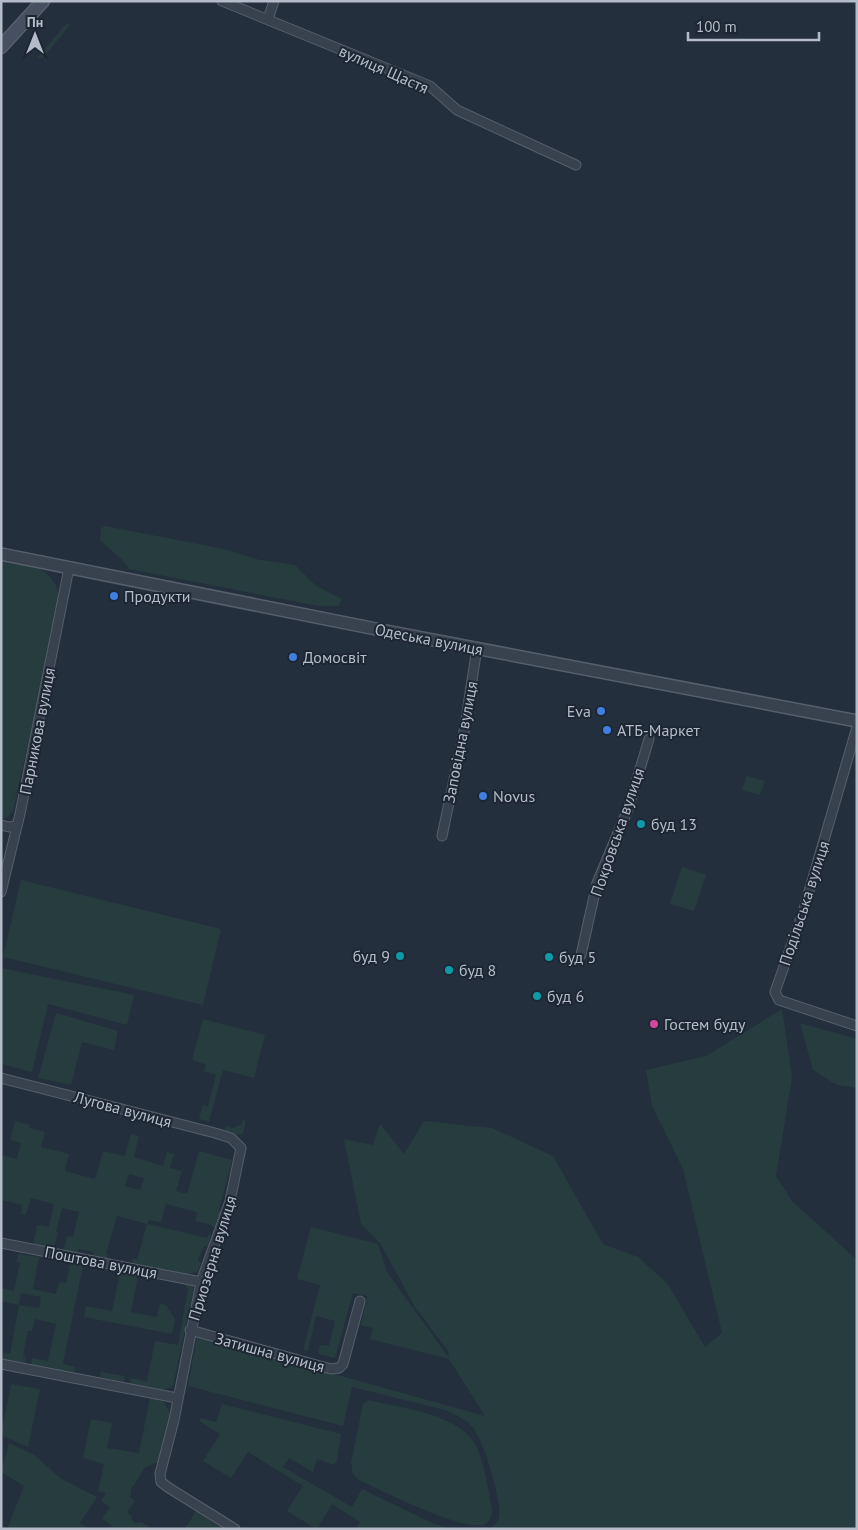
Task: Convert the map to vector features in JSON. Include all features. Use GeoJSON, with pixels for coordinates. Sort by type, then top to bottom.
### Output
{"type":"FeatureCollection","features":[{"type":"Feature","properties":{"kind":"main road"},"geometry":{"type":"LineString","coordinates":[[1,47],[43,1]]}},
{"type":"Feature","properties":{"kind":"street","name":"вулиця Щастя"},"geometry":{"type":"LineString","coordinates":[[222,1],[430,86],[457,110],[576,165]]}},
{"type":"Feature","properties":{"kind":"street"},"geometry":{"type":"LineString","coordinates":[[268,19],[274,1]]}},
{"type":"Feature","properties":{"kind":"street","name":"Одеська вулиця"},"geometry":{"type":"LineString","coordinates":[[1,554],[857,721]]}},
{"type":"Feature","properties":{"kind":"street","name":"Парникова вулиця"},"geometry":{"type":"LineString","coordinates":[[1,892],[17,826],[69,568]]}},
{"type":"Feature","properties":{"kind":"street","name":"Заповідна вулиця"},"geometry":{"type":"LineString","coordinates":[[442,836],[464,732],[477,648]]}},
{"type":"Feature","properties":{"kind":"street","name":"Подільська вулиця"},"geometry":{"type":"LineString","coordinates":[[857,727],[803,912],[775,992],[779,1000],[857,1026]]}},
{"type":"Feature","properties":{"kind":"street","name":"Покровська вулиця"},"geometry":{"type":"LineString","coordinates":[[581,955],[597,883],[628,809],[649,739]]}},
{"type":"Feature","properties":{"kind":"street"},"geometry":{"type":"LineString","coordinates":[[1,824],[9,827],[17,826]]}},
{"type":"Feature","properties":{"kind":"street","name":"Лугова вулиця"},"geometry":{"type":"LineString","coordinates":[[1,1078],[215,1133],[230,1138],[241,1148]]}},
{"type":"Feature","properties":{"kind":"street","name":"Приозерна вулиця"},"geometry":{"type":"LineString","coordinates":[[235,1529],[161,1482],[160,1474],[174,1420],[190,1330],[201,1282],[230,1201],[241,1148]]}},
{"type":"Feature","properties":{"kind":"street","name":"Поштова вулиця"},"geometry":{"type":"LineString","coordinates":[[1,1243],[201,1282]]}},
{"type":"Feature","properties":{"kind":"street","name":"Затишна вулиця"},"geometry":{"type":"LineString","coordinates":[[190,1330],[331,1368],[339,1368],[343,1364],[360,1301]]}},
{"type":"Feature","properties":{"kind":"street"},"geometry":{"type":"LineString","coordinates":[[1,1364],[177,1398]]}},
{"type":"Feature","properties":{"kind":"green space"},"geometry":{"type":"Polygon","coordinates":[[[67,23],[70,25],[43,58],[37,58],[67,23]]]}},
{"type":"Feature","properties":{"kind":"green space"},"geometry":{"type":"Polygon","coordinates":[[[105,526],[224,549],[260,560],[295,565],[316,586],[342,599],[339,606],[318,606],[129,569],[100,540],[101,528],[105,526]]]}},
{"type":"Feature","properties":{"kind":"green space"},"geometry":{"type":"Polygon","coordinates":[[[1,560],[32,566],[48,574],[58,590],[60,602],[13,810],[8,817],[1,819],[1,560]]]}},
{"type":"Feature","properties":{"kind":"green space"},"geometry":{"type":"Polygon","coordinates":[[[747,776],[765,781],[760,795],[742,790],[747,776]]]}},
{"type":"Feature","properties":{"kind":"green space"},"geometry":{"type":"Polygon","coordinates":[[[682,867],[706,875],[694,911],[670,904],[682,867]]]}},
{"type":"Feature","properties":{"kind":"green space"},"geometry":{"type":"Polygon","coordinates":[[[21,880],[221,929],[203,1005],[3,957],[21,880]]]}},
{"type":"Feature","properties":{"kind":"green space"},"geometry":{"type":"Polygon","coordinates":[[[1,968],[134,995],[127,1025],[48,1004],[32,1072],[1,1064],[1,968]]]}},
{"type":"Feature","properties":{"kind":"green space"},"geometry":{"type":"Polygon","coordinates":[[[782,1009],[792,1077],[776,1176],[792,1201],[857,1260],[857,1529],[490,1529],[499,1517],[499,1509],[495,1485],[487,1459],[474,1429],[464,1420],[445,1410],[352,1387],[343,1426],[188,1386],[197,1336],[485,1416],[449,1359],[370,1339],[373,1328],[361,1325],[367,1296],[353,1293],[335,1358],[318,1354],[320,1345],[329,1346],[335,1321],[316,1316],[308,1351],[303,1350],[320,1285],[297,1279],[311,1227],[378,1244],[387,1272],[449,1358],[448,1351],[415,1307],[380,1243],[361,1224],[344,1139],[373,1145],[380,1124],[404,1154],[424,1121],[492,1128],[553,1156],[603,1244],[638,1257],[667,1283],[705,1347],[722,1333],[683,1169],[652,1106],[646,1070],[706,1056],[782,1009]]]}},
{"type":"Feature","properties":{"kind":"green space"},"geometry":{"type":"Polygon","coordinates":[[[56,1013],[118,1031],[114,1050],[82,1042],[71,1085],[38,1078],[56,1013]]]}},
{"type":"Feature","properties":{"kind":"green space"},"geometry":{"type":"Polygon","coordinates":[[[203,1019],[265,1035],[254,1078],[223,1070],[209,1122],[199,1119],[203,1105],[208,1106],[216,1075],[204,1071],[206,1064],[192,1060],[203,1019]]]}},
{"type":"Feature","properties":{"kind":"green space"},"geometry":{"type":"Polygon","coordinates":[[[800,1023],[857,1039],[857,1088],[837,1085],[813,1070],[800,1023]]]}},
{"type":"Feature","properties":{"kind":"green space"},"geometry":{"type":"Polygon","coordinates":[[[243,1120],[246,1121],[241,1135],[224,1132],[226,1126],[233,1128],[242,1124],[243,1120]]]}},
{"type":"Feature","properties":{"kind":"green space"},"geometry":{"type":"Polygon","coordinates":[[[15,1121],[30,1125],[29,1128],[45,1132],[41,1147],[69,1154],[65,1171],[95,1179],[103,1151],[125,1156],[131,1134],[139,1136],[134,1157],[163,1166],[167,1152],[174,1154],[170,1168],[182,1171],[176,1191],[187,1194],[199,1151],[232,1160],[219,1210],[222,1212],[214,1227],[195,1221],[197,1212],[166,1204],[161,1222],[148,1220],[148,1224],[207,1238],[209,1234],[211,1235],[208,1246],[204,1246],[198,1260],[201,1263],[197,1272],[188,1274],[133,1264],[132,1259],[137,1260],[147,1224],[117,1216],[106,1254],[109,1255],[106,1259],[94,1257],[93,1252],[79,1249],[76,1254],[65,1251],[67,1236],[73,1237],[79,1212],[62,1208],[54,1248],[35,1246],[33,1244],[37,1225],[49,1227],[54,1204],[31,1198],[26,1215],[21,1214],[22,1205],[1,1200],[1,1155],[17,1159],[21,1143],[10,1140],[15,1121]],[[129,1174],[125,1186],[140,1190],[144,1178],[129,1174]]]}},
{"type":"Feature","properties":{"kind":"green space"},"geometry":{"type":"Polygon","coordinates":[[[18,1254],[39,1257],[33,1289],[56,1294],[59,1282],[66,1283],[70,1263],[83,1265],[63,1364],[75,1367],[74,1373],[31,1365],[32,1358],[48,1361],[56,1324],[35,1319],[32,1331],[28,1331],[23,1356],[26,1357],[25,1364],[1,1359],[1,1353],[10,1354],[19,1305],[1,1301],[1,1288],[14,1291],[20,1263],[17,1262],[18,1254]],[[21,1293],[19,1305],[39,1308],[41,1297],[21,1293]]]}},
{"type":"Feature","properties":{"kind":"green space"},"geometry":{"type":"Polygon","coordinates":[[[120,1272],[138,1276],[131,1312],[157,1317],[160,1304],[166,1305],[175,1319],[172,1334],[84,1317],[86,1306],[112,1311],[120,1272]]]}},
{"type":"Feature","properties":{"kind":"green space"},"geometry":{"type":"Polygon","coordinates":[[[187,1281],[193,1285],[193,1292],[173,1386],[158,1389],[130,1383],[131,1378],[147,1381],[155,1341],[178,1345],[188,1289],[185,1286],[187,1281]]]}},
{"type":"Feature","properties":{"kind":"green space"},"geometry":{"type":"Polygon","coordinates":[[[101,1372],[125,1376],[124,1382],[100,1377],[101,1372]]]}},
{"type":"Feature","properties":{"kind":"green space"},"geometry":{"type":"Polygon","coordinates":[[[11,1384],[40,1389],[28,1447],[1,1435],[11,1384]]]}},
{"type":"Feature","properties":{"kind":"green space"},"geometry":{"type":"Polygon","coordinates":[[[150,1397],[164,1402],[169,1412],[169,1420],[158,1463],[144,1468],[134,1486],[132,1486],[130,1497],[135,1501],[127,1512],[136,1523],[141,1522],[152,1529],[110,1529],[112,1526],[102,1519],[110,1507],[101,1501],[106,1493],[98,1491],[104,1464],[83,1458],[91,1419],[112,1423],[107,1448],[139,1453],[150,1397]]]}},
{"type":"Feature","properties":{"kind":"green space"},"geometry":{"type":"Polygon","coordinates":[[[369,1400],[444,1419],[468,1435],[479,1453],[486,1477],[492,1509],[491,1516],[487,1522],[483,1525],[472,1525],[440,1516],[359,1480],[353,1474],[351,1463],[363,1404],[369,1400]]]}},
{"type":"Feature","properties":{"kind":"green space"},"geometry":{"type":"Polygon","coordinates":[[[222,1404],[341,1434],[337,1461],[333,1465],[317,1459],[313,1472],[289,1458],[283,1467],[352,1507],[362,1489],[430,1522],[450,1529],[356,1529],[360,1522],[332,1504],[317,1529],[287,1511],[303,1486],[248,1452],[231,1478],[203,1461],[220,1434],[199,1421],[201,1418],[216,1422],[222,1404]]]}},
{"type":"Feature","properties":{"kind":"green space"},"geometry":{"type":"Polygon","coordinates":[[[9,1443],[34,1455],[60,1478],[97,1497],[80,1523],[88,1529],[7,1529],[24,1486],[1,1472],[9,1443]]]}},
{"type":"Feature","properties":{"kind":"green space"},"geometry":{"type":"Polygon","coordinates":[[[196,1511],[222,1528],[222,1529],[185,1529],[196,1511]]]}},
{"type":"Feature","properties":{"kind":"place","name":"Продукти"},"geometry":{"type":"Point","coordinates":[114,596]}},
{"type":"Feature","properties":{"kind":"place","name":"Домосвіт"},"geometry":{"type":"Point","coordinates":[293,657]}},
{"type":"Feature","properties":{"kind":"place","name":"Eva"},"geometry":{"type":"Point","coordinates":[601,711]}},
{"type":"Feature","properties":{"kind":"place","name":"АТБ-Маркет"},"geometry":{"type":"Point","coordinates":[607,730]}},
{"type":"Feature","properties":{"kind":"place","name":"Novus"},"geometry":{"type":"Point","coordinates":[483,796]}},
{"type":"Feature","properties":{"kind":"place","name":"буд 13"},"geometry":{"type":"Point","coordinates":[641,824]}},
{"type":"Feature","properties":{"kind":"place","name":"буд 9"},"geometry":{"type":"Point","coordinates":[400,956]}},
{"type":"Feature","properties":{"kind":"place","name":"буд 5"},"geometry":{"type":"Point","coordinates":[549,957]}},
{"type":"Feature","properties":{"kind":"place","name":"буд 8"},"geometry":{"type":"Point","coordinates":[449,970]}},
{"type":"Feature","properties":{"kind":"place","name":"буд 6"},"geometry":{"type":"Point","coordinates":[537,996]}},
{"type":"Feature","properties":{"kind":"place","name":"Гостем буду"},"geometry":{"type":"Point","coordinates":[654,1024]}}]}
